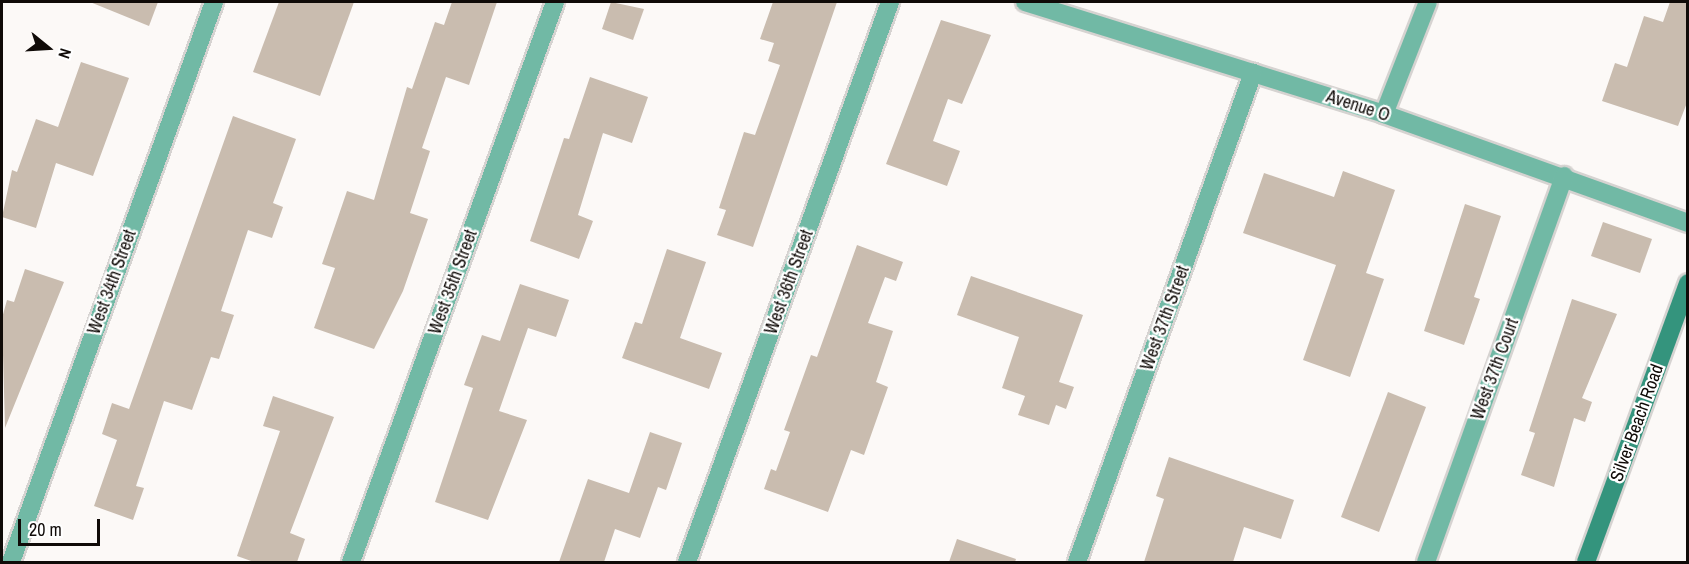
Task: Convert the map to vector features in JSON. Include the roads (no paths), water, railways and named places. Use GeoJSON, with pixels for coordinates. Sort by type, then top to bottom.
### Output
{"type":"FeatureCollection","features":[{"type":"Feature","properties":{"kind":"street","name":"West 34th Street"},"geometry":{"type":"LineString","coordinates":[[10,562],[214,2]]}},
{"type":"Feature","properties":{"kind":"street","name":"West 35th Street"},"geometry":{"type":"LineString","coordinates":[[351,562],[555,2]]}},
{"type":"Feature","properties":{"kind":"street","name":"West 36th Street"},"geometry":{"type":"LineString","coordinates":[[687,562],[890,2]]}},
{"type":"Feature","properties":{"kind":"street","name":"Avenue O"},"geometry":{"type":"LineString","coordinates":[[1025,2],[1070,9],[1253,73],[1384,114],[1564,176],[1688,223]]}},
{"type":"Feature","properties":{"kind":"street"},"geometry":{"type":"LineString","coordinates":[[1384,114],[1428,2]]}},
{"type":"Feature","properties":{"kind":"street","name":"West 37th Street"},"geometry":{"type":"LineString","coordinates":[[1077,562],[1253,73]]}},
{"type":"Feature","properties":{"kind":"street","name":"West 37th Court"},"geometry":{"type":"LineString","coordinates":[[1426,562],[1564,176]]}},
{"type":"Feature","properties":{"kind":"street","name":"Silver Beach Road"},"geometry":{"type":"LineString","coordinates":[[1586,562],[1687,287]]}}]}
